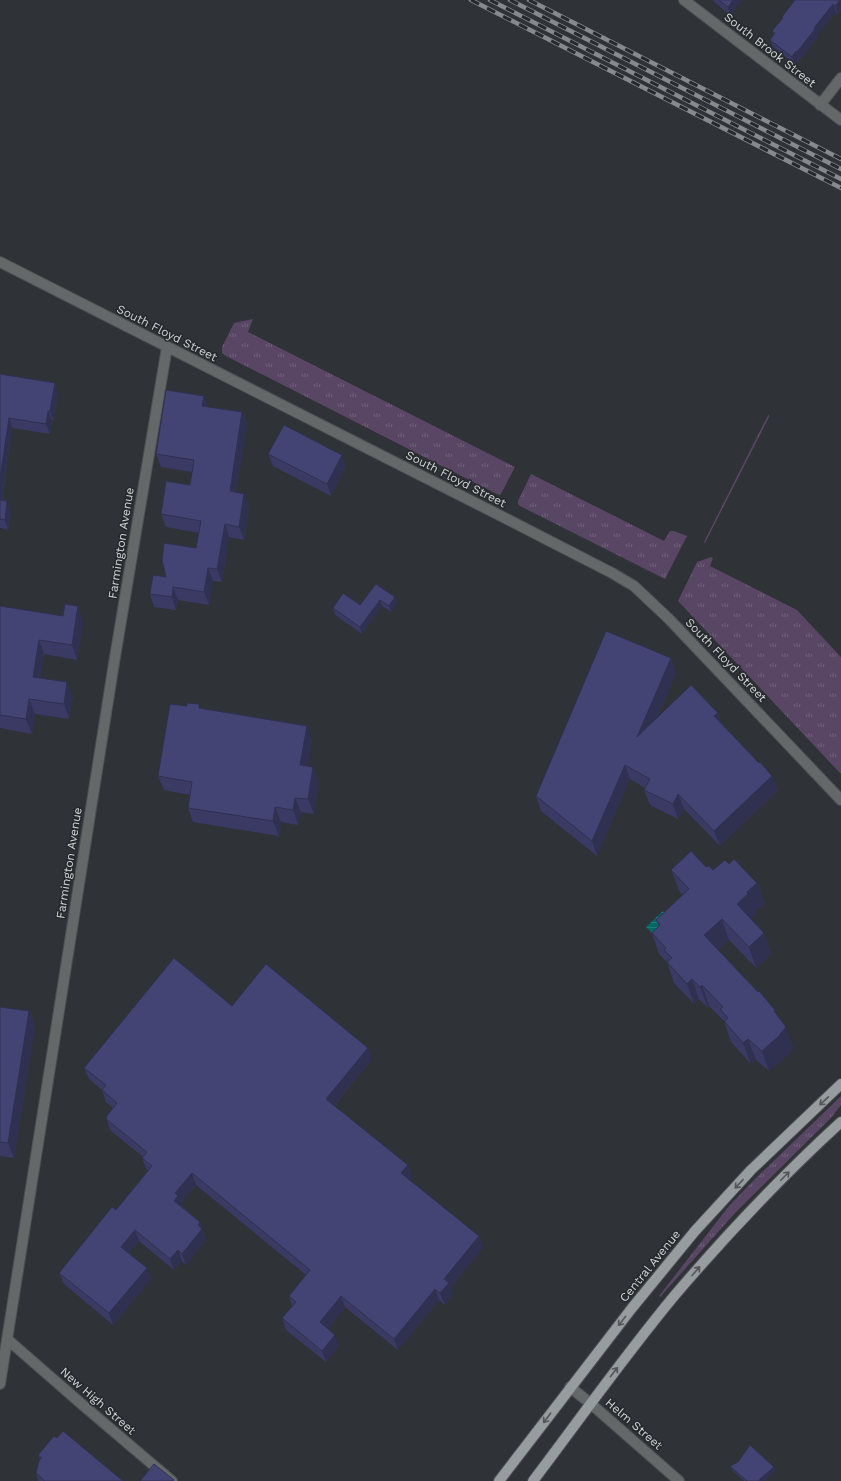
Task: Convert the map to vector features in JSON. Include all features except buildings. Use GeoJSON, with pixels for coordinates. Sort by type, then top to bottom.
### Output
{"type":"FeatureCollection","features":[{"type":"Feature","properties":{"kind":"main road","name":"Central Avenue"},"geometry":{"type":"LineString","coordinates":[[499,1481],[570,1387],[695,1231],[751,1170],[841,1084]]}},
{"type":"Feature","properties":{"kind":"main road"},"geometry":{"type":"LineString","coordinates":[[533,1481],[590,1403],[674,1296],[726,1236],[841,1122]]}},
{"type":"Feature","properties":{"kind":"street","name":"South Brook Street"},"geometry":{"type":"LineString","coordinates":[[684,0],[841,120]]}},
{"type":"Feature","properties":{"kind":"street"},"geometry":{"type":"LineString","coordinates":[[820,105],[841,78]]}},
{"type":"Feature","properties":{"kind":"street","name":"South Floyd Street"},"geometry":{"type":"LineString","coordinates":[[0,262],[598,566],[634,586],[670,619],[841,800]]}},
{"type":"Feature","properties":{"kind":"street","name":"Farmington Avenue"},"geometry":{"type":"LineString","coordinates":[[0,1384],[114,664],[167,347]]}},
{"type":"Feature","properties":{"kind":"street","name":"New High Street"},"geometry":{"type":"LineString","coordinates":[[7,1339],[172,1481]]}},
{"type":"Feature","properties":{"kind":"street","name":"Helm Street"},"geometry":{"type":"LineString","coordinates":[[570,1387],[679,1481]]}},
{"type":"Feature","properties":{"kind":"green space"},"geometry":{"type":"Polygon","coordinates":[[[253,319],[248,332],[515,467],[500,495],[224,355],[222,353],[222,347],[234,323],[253,319]]]}},
{"type":"Feature","properties":{"kind":"green space"},"geometry":{"type":"Polygon","coordinates":[[[769,414],[769,417],[705,543],[704,542],[769,414]]]}},
{"type":"Feature","properties":{"kind":"green space"},"geometry":{"type":"Polygon","coordinates":[[[531,474],[664,541],[670,531],[687,536],[665,579],[520,506],[518,501],[531,474]]]}},
{"type":"Feature","properties":{"kind":"green space"},"geometry":{"type":"Polygon","coordinates":[[[711,557],[713,558],[710,566],[797,610],[841,657],[841,774],[678,601],[697,562],[711,557]]]}},
{"type":"Feature","properties":{"kind":"green space"},"geometry":{"type":"Polygon","coordinates":[[[841,1096],[841,1105],[831,1118],[736,1212],[660,1297],[659,1296],[729,1206],[841,1096]]]}},
{"type":"Feature","properties":{"kind":"shaded area"},"geometry":{"type":"Polygon","coordinates":[[[663,911],[668,916],[671,913],[652,933],[646,927],[663,911]]]}},
{"type":"Feature","properties":{"kind":"railway"},"geometry":{"type":"LineString","coordinates":[[471,0],[841,188]]}},
{"type":"Feature","properties":{"kind":"railway"},"geometry":{"type":"LineString","coordinates":[[490,0],[841,179]]}},
{"type":"Feature","properties":{"kind":"railway"},"geometry":{"type":"LineString","coordinates":[[510,0],[841,169]]}},
{"type":"Feature","properties":{"kind":"railway"},"geometry":{"type":"LineString","coordinates":[[529,0],[841,159]]}}]}
